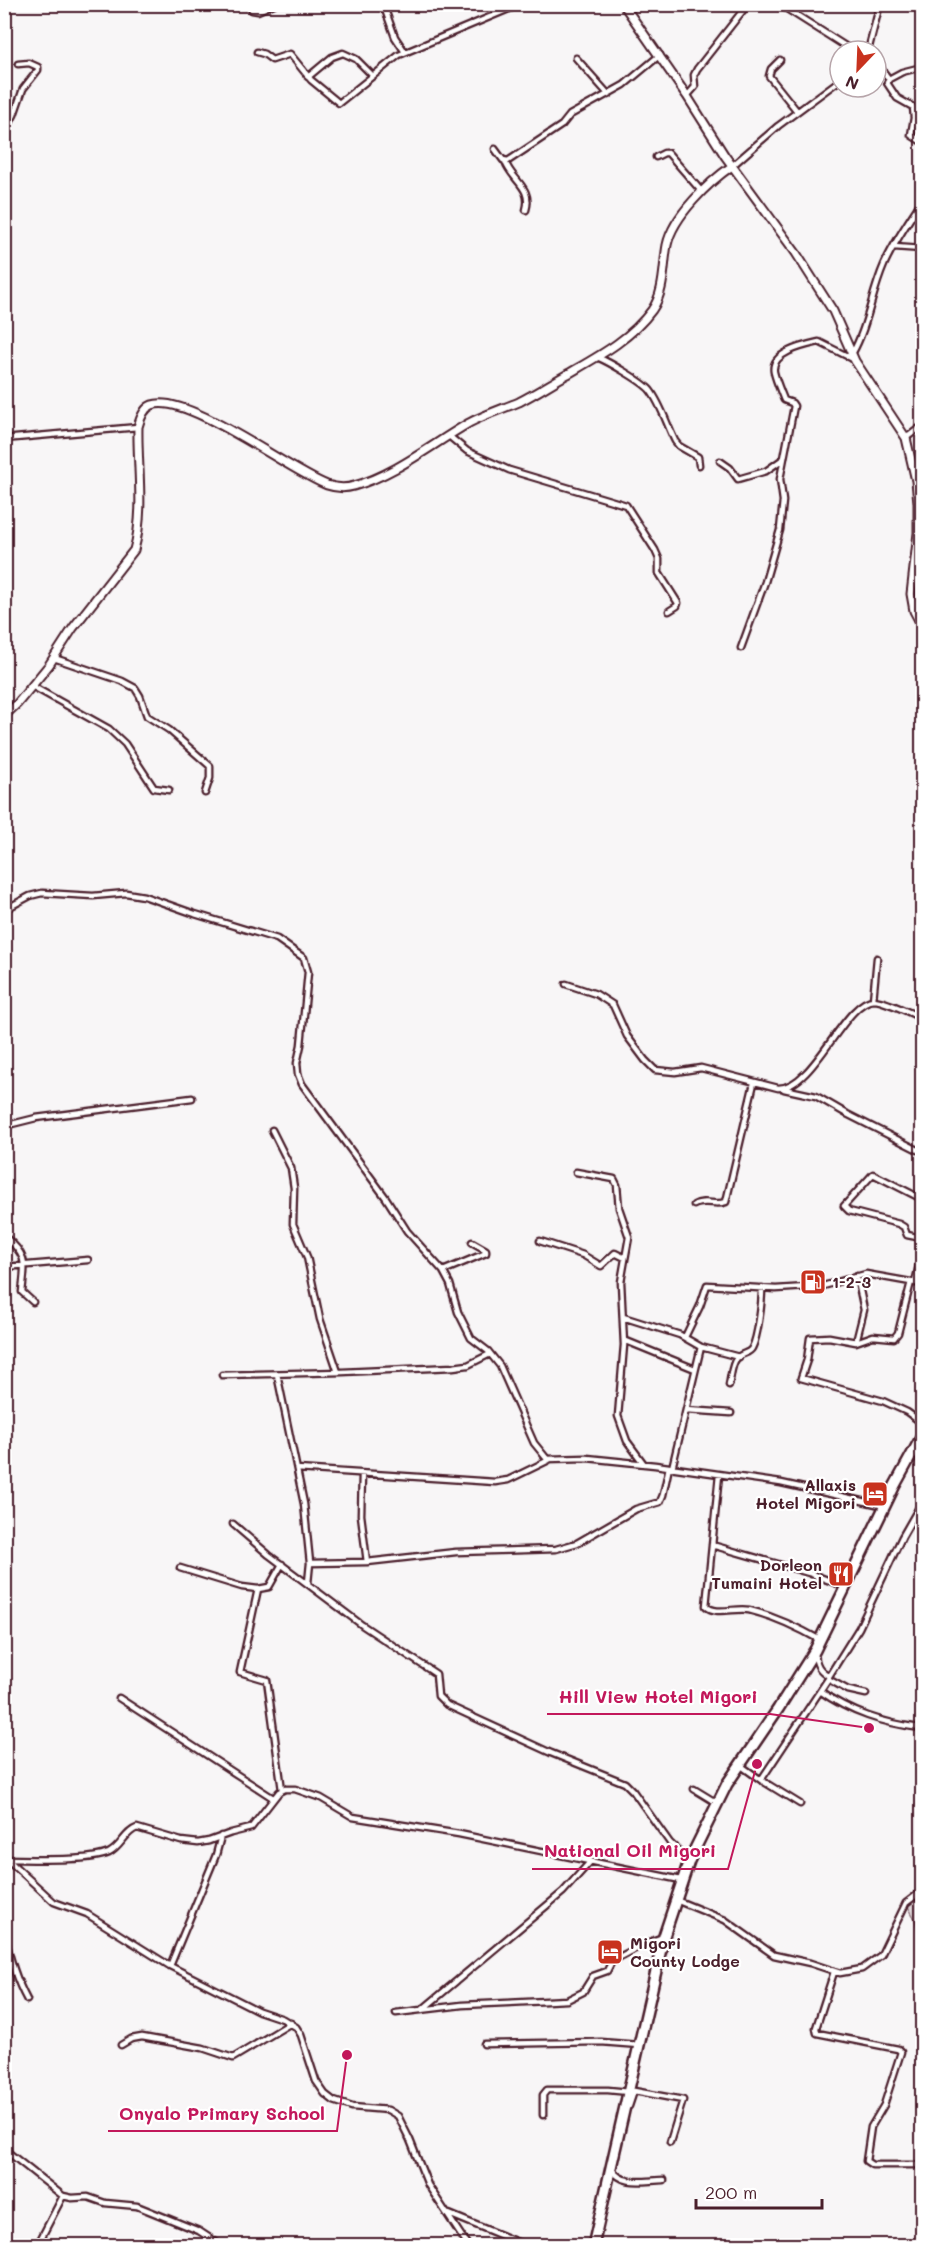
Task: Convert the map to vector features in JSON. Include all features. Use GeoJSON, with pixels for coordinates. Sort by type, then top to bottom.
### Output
{"type":"FeatureCollection","features":[{"type":"Feature","properties":{"kind":"highway"},"geometry":{"type":"LineString","coordinates":[[593,2246],[664,1936],[681,1880],[718,1800],[815,1650],[922,1436]]}},
{"type":"Feature","properties":{"kind":"street"},"geometry":{"type":"LineString","coordinates":[[249,4],[252,10],[258,11],[274,4]]}},
{"type":"Feature","properties":{"kind":"street"},"geometry":{"type":"LineString","coordinates":[[383,4],[396,37],[405,52]]}},
{"type":"Feature","properties":{"kind":"street"},"geometry":{"type":"LineString","coordinates":[[257,52],[272,60],[288,53],[308,77],[339,102],[405,52],[521,4]]}},
{"type":"Feature","properties":{"kind":"street"},"geometry":{"type":"LineString","coordinates":[[623,4],[660,55],[732,166],[796,253],[825,297],[853,356],[906,438],[916,481],[920,516],[911,594],[914,610],[922,626]]}},
{"type":"Feature","properties":{"kind":"street"},"geometry":{"type":"LineString","coordinates":[[687,96],[695,87],[696,71],[747,4]]}},
{"type":"Feature","properties":{"kind":"street"},"geometry":{"type":"LineString","coordinates":[[780,4],[834,39]]}},
{"type":"Feature","properties":{"kind":"street"},"geometry":{"type":"LineString","coordinates":[[871,39],[880,4]]}},
{"type":"Feature","properties":{"kind":"street"},"geometry":{"type":"LineString","coordinates":[[308,77],[332,57],[343,53],[356,59],[372,75]]}},
{"type":"Feature","properties":{"kind":"street"},"geometry":{"type":"LineString","coordinates":[[505,161],[562,125],[570,115],[609,95],[660,55]]}},
{"type":"Feature","properties":{"kind":"street"},"geometry":{"type":"LineString","coordinates":[[576,58],[609,95]]}},
{"type":"Feature","properties":{"kind":"street"},"geometry":{"type":"LineString","coordinates":[[780,60],[771,69],[769,76],[797,111]]}},
{"type":"Feature","properties":{"kind":"street"},"geometry":{"type":"LineString","coordinates":[[4,134],[24,87],[38,72],[38,67],[33,64],[18,64]]}},
{"type":"Feature","properties":{"kind":"street"},"geometry":{"type":"LineString","coordinates":[[922,67],[902,72],[887,83],[892,93],[913,106],[914,118],[911,135],[922,142]]}},
{"type":"Feature","properties":{"kind":"street"},"geometry":{"type":"LineString","coordinates":[[4,716],[54,658],[73,628],[134,549],[139,519],[138,427],[143,414],[153,405],[163,403],[178,406],[245,438],[313,479],[341,488],[352,487],[377,477],[476,420],[529,397],[597,357],[634,331],[653,308],[662,283],[670,235],[702,192],[797,111],[828,89]]}},
{"type":"Feature","properties":{"kind":"street"},"geometry":{"type":"LineString","coordinates":[[495,149],[528,197],[526,210]]}},
{"type":"Feature","properties":{"kind":"street"},"geometry":{"type":"LineString","coordinates":[[656,157],[668,153],[702,192]]}},
{"type":"Feature","properties":{"kind":"street"},"geometry":{"type":"LineString","coordinates":[[853,356],[884,266],[922,200]]}},
{"type":"Feature","properties":{"kind":"street"},"geometry":{"type":"LineString","coordinates":[[894,247],[922,249]]}},
{"type":"Feature","properties":{"kind":"street"},"geometry":{"type":"LineString","coordinates":[[4,311],[4,323]]}},
{"type":"Feature","properties":{"kind":"street"},"geometry":{"type":"LineString","coordinates":[[741,648],[765,582],[779,533],[783,501],[780,479],[794,406],[784,400],[774,372],[777,361],[796,348],[819,342],[853,356]]}},
{"type":"Feature","properties":{"kind":"street"},"geometry":{"type":"LineString","coordinates":[[597,357],[609,362],[648,388],[677,444],[699,458],[699,465]]}},
{"type":"Feature","properties":{"kind":"street"},"geometry":{"type":"LineString","coordinates":[[906,438],[922,426]]}},
{"type":"Feature","properties":{"kind":"street"},"geometry":{"type":"LineString","coordinates":[[4,439],[138,427]]}},
{"type":"Feature","properties":{"kind":"street"},"geometry":{"type":"LineString","coordinates":[[449,436],[463,449],[509,470],[626,506],[655,550],[659,573],[677,601],[678,606],[669,611]]}},
{"type":"Feature","properties":{"kind":"street"},"geometry":{"type":"LineString","coordinates":[[720,461],[740,479],[768,470],[783,459]]}},
{"type":"Feature","properties":{"kind":"street"},"geometry":{"type":"LineString","coordinates":[[54,658],[122,681],[135,688],[147,716],[169,730],[210,766],[210,777],[205,793]]}},
{"type":"Feature","properties":{"kind":"street"},"geometry":{"type":"LineString","coordinates":[[32,686],[109,729],[125,744],[154,788],[169,790]]}},
{"type":"Feature","properties":{"kind":"street"},"geometry":{"type":"LineString","coordinates":[[4,910],[30,896],[42,893],[140,895],[278,939],[302,956],[306,961],[308,972],[301,1046],[297,1063],[300,1080],[391,1205],[403,1226],[443,1271],[450,1284],[458,1312],[471,1338],[490,1354],[503,1371],[534,1443],[549,1460]]}},
{"type":"Feature","properties":{"kind":"street"},"geometry":{"type":"LineString","coordinates":[[873,1000],[878,958]]}},
{"type":"Feature","properties":{"kind":"street"},"geometry":{"type":"LineString","coordinates":[[566,984],[596,994],[613,1005],[627,1036],[655,1070],[675,1072],[701,1068],[734,1075],[754,1083],[816,1096],[922,1152]]}},
{"type":"Feature","properties":{"kind":"street"},"geometry":{"type":"LineString","coordinates":[[782,1088],[795,1081],[811,1067],[856,1011],[867,1001],[873,1000],[922,1017]]}},
{"type":"Feature","properties":{"kind":"street"},"geometry":{"type":"LineString","coordinates":[[694,1205],[700,1202],[724,1203],[727,1200],[754,1083]]}},
{"type":"Feature","properties":{"kind":"street"},"geometry":{"type":"LineString","coordinates":[[4,1126],[36,1118],[192,1098]]}},
{"type":"Feature","properties":{"kind":"street"},"geometry":{"type":"LineString","coordinates":[[272,1130],[291,1168],[294,1188],[293,1224],[307,1257],[320,1319],[338,1372]]}},
{"type":"Feature","properties":{"kind":"street"},"geometry":{"type":"LineString","coordinates":[[576,1172],[605,1176],[616,1181],[619,1208],[629,1237],[621,1282],[624,1340],[619,1420],[627,1441],[644,1464]]}},
{"type":"Feature","properties":{"kind":"street"},"geometry":{"type":"LineString","coordinates":[[922,1199],[873,1174],[844,1206],[849,1211],[899,1224],[904,1227],[907,1235],[922,1238]]}},
{"type":"Feature","properties":{"kind":"street"},"geometry":{"type":"LineString","coordinates":[[4,1236],[18,1250],[26,1265],[22,1292],[33,1302]]}},
{"type":"Feature","properties":{"kind":"street"},"geometry":{"type":"LineString","coordinates":[[540,1241],[576,1253],[600,1266],[604,1265],[615,1253],[625,1258]]}},
{"type":"Feature","properties":{"kind":"street"},"geometry":{"type":"LineString","coordinates":[[443,1271],[486,1253],[486,1250],[472,1242]]}},
{"type":"Feature","properties":{"kind":"street"},"geometry":{"type":"LineString","coordinates":[[922,1252],[896,1336],[891,1338],[873,1336],[856,1342],[829,1337],[810,1338],[801,1379],[883,1401],[907,1412],[922,1423]]}},
{"type":"Feature","properties":{"kind":"street"},"geometry":{"type":"LineString","coordinates":[[4,1267],[88,1260]]}},
{"type":"Feature","properties":{"kind":"street"},"geometry":{"type":"LineString","coordinates":[[684,1337],[700,1306],[705,1286],[762,1288],[823,1286],[868,1274],[922,1284]]}},
{"type":"Feature","properties":{"kind":"street"},"geometry":{"type":"LineString","coordinates":[[856,1342],[864,1310],[857,1276]]}},
{"type":"Feature","properties":{"kind":"street"},"geometry":{"type":"LineString","coordinates":[[729,1385],[734,1364],[753,1346],[761,1309],[762,1288]]}},
{"type":"Feature","properties":{"kind":"street"},"geometry":{"type":"LineString","coordinates":[[623,1317],[684,1337],[701,1347],[739,1357]]}},
{"type":"Feature","properties":{"kind":"street"},"geometry":{"type":"LineString","coordinates":[[624,1340],[695,1369]]}},
{"type":"Feature","properties":{"kind":"street"},"geometry":{"type":"LineString","coordinates":[[310,1563],[368,1562],[456,1552],[550,1550],[572,1545],[636,1509],[660,1502],[701,1347]]}},
{"type":"Feature","properties":{"kind":"street"},"geometry":{"type":"LineString","coordinates":[[222,1375],[462,1366],[490,1354]]}},
{"type":"Feature","properties":{"kind":"street"},"geometry":{"type":"LineString","coordinates":[[277,1374],[304,1504],[310,1563],[308,1583]]}},
{"type":"Feature","properties":{"kind":"street"},"geometry":{"type":"LineString","coordinates":[[686,1410],[732,1413]]}},
{"type":"Feature","properties":{"kind":"street"},"geometry":{"type":"LineString","coordinates":[[297,1469],[501,1482],[549,1460],[587,1458],[781,1483],[885,1506]]}},
{"type":"Feature","properties":{"kind":"street"},"geometry":{"type":"LineString","coordinates":[[362,1474],[361,1515],[368,1562]]}},
{"type":"Feature","properties":{"kind":"street"},"geometry":{"type":"LineString","coordinates":[[719,1475],[706,1602],[708,1608],[712,1610],[750,1610],[792,1626],[820,1640]]}},
{"type":"Feature","properties":{"kind":"street"},"geometry":{"type":"LineString","coordinates":[[761,1780],[829,1678],[859,1628],[922,1502]]}},
{"type":"Feature","properties":{"kind":"street"},"geometry":{"type":"LineString","coordinates":[[233,1524],[381,1638],[436,1674],[438,1696],[447,1705],[551,1753],[625,1783],[663,1835],[689,1861]]}},
{"type":"Feature","properties":{"kind":"street"},"geometry":{"type":"LineString","coordinates":[[712,1545],[809,1573],[846,1587]]}},
{"type":"Feature","properties":{"kind":"street"},"geometry":{"type":"LineString","coordinates":[[180,1568],[242,1587],[258,1589],[269,1587],[282,1564]]}},
{"type":"Feature","properties":{"kind":"street"},"geometry":{"type":"LineString","coordinates":[[258,1589],[240,1672],[267,1680],[282,1790]]}},
{"type":"Feature","properties":{"kind":"street"},"geometry":{"type":"LineString","coordinates":[[815,1650],[818,1666],[829,1678],[848,1690],[866,1694]]}},
{"type":"Feature","properties":{"kind":"street"},"geometry":{"type":"LineString","coordinates":[[820,1691],[865,1716],[888,1723],[920,1728]]}},
{"type":"Feature","properties":{"kind":"street"},"geometry":{"type":"LineString","coordinates":[[119,1698],[273,1797]]}},
{"type":"Feature","properties":{"kind":"street"},"geometry":{"type":"LineString","coordinates":[[740,1765],[800,1804]]}},
{"type":"Feature","properties":{"kind":"street"},"geometry":{"type":"LineString","coordinates":[[6,1859],[100,1855],[116,1849],[130,1832],[137,1828],[190,1842],[209,1841],[251,1828],[273,1797],[282,1790],[295,1789],[312,1794],[353,1817],[459,1834],[681,1880]]}},
{"type":"Feature","properties":{"kind":"street"},"geometry":{"type":"LineString","coordinates":[[694,1789],[712,1800],[718,1800]]}},
{"type":"Feature","properties":{"kind":"street"},"geometry":{"type":"LineString","coordinates":[[170,1966],[216,1855],[221,1836]]}},
{"type":"Feature","properties":{"kind":"street"},"geometry":{"type":"LineString","coordinates":[[6,1859],[54,1902],[95,1918],[170,1966],[259,2011],[291,2023],[301,2035],[313,2074],[324,2094],[352,2107],[388,2110],[398,2116],[425,2179],[468,2246]]}},
{"type":"Feature","properties":{"kind":"street"},"geometry":{"type":"LineString","coordinates":[[421,2010],[563,1892],[590,1862]]}},
{"type":"Feature","properties":{"kind":"street"},"geometry":{"type":"LineString","coordinates":[[675,1900],[725,1920],[774,1955],[810,1963],[834,1972],[855,1972],[875,1960],[886,1948],[906,1903],[922,1891]]}},
{"type":"Feature","properties":{"kind":"street"},"geometry":{"type":"LineString","coordinates":[[4,1932],[10,1961],[27,2000]]}},
{"type":"Feature","properties":{"kind":"street"},"geometry":{"type":"LineString","coordinates":[[396,2013],[465,2005],[567,2000],[583,1992],[593,1976],[606,1971],[614,1960],[664,1936]]}},
{"type":"Feature","properties":{"kind":"street"},"geometry":{"type":"LineString","coordinates":[[834,1972],[816,2028],[817,2033],[898,2049],[901,2052],[884,2105],[871,2127],[866,2161],[872,2165],[922,2165]]}},
{"type":"Feature","properties":{"kind":"street"},"geometry":{"type":"LineString","coordinates":[[121,2045],[131,2038],[142,2037],[203,2048],[233,2058],[291,2023]]}},
{"type":"Feature","properties":{"kind":"street"},"geometry":{"type":"LineString","coordinates":[[484,2044],[601,2042],[639,2045]]}},
{"type":"Feature","properties":{"kind":"street"},"geometry":{"type":"LineString","coordinates":[[543,2115],[543,2095],[547,2090],[629,2092]]}},
{"type":"Feature","properties":{"kind":"street"},"geometry":{"type":"LineString","coordinates":[[664,2180],[628,2181],[617,2176],[611,2166],[634,2091],[683,2100],[670,2142]]}},
{"type":"Feature","properties":{"kind":"street"},"geometry":{"type":"LineString","coordinates":[[4,2149],[63,2196],[88,2197],[108,2204],[137,2206],[199,2230],[222,2246]]}},
{"type":"Feature","properties":{"kind":"street"},"geometry":{"type":"LineString","coordinates":[[38,2244],[63,2196]]}},
{"type":"Feature","properties":{"kind":"street"},"geometry":{"type":"LineString","coordinates":[[449,2214],[527,2246]]}},
{"type":"Feature","properties":{"kind":"shaded area"},"geometry":{"type":"Polygon","coordinates":[[[922,1890],[922,1951],[915,1919],[906,1903],[922,1890]]]}},
{"type":"Feature","properties":{"kind":"place","name":"1-2-3"},"geometry":{"type":"Point","coordinates":[813,1282]}},
{"type":"Feature","properties":{"kind":"place","name":"Allaxis Hotel Migori"},"geometry":{"type":"Point","coordinates":[875,1494]}},
{"type":"Feature","properties":{"kind":"place","name":"Dorleon Tumaini Hotel"},"geometry":{"type":"Point","coordinates":[841,1574]}},
{"type":"Feature","properties":{"kind":"place","name":"Hill View Hotel Migori"},"geometry":{"type":"Point","coordinates":[869,1728]}},
{"type":"Feature","properties":{"kind":"place","name":"National Oil Migori"},"geometry":{"type":"Point","coordinates":[757,1764]}},
{"type":"Feature","properties":{"kind":"place","name":"Migori County Lodge"},"geometry":{"type":"Point","coordinates":[610,1952]}},
{"type":"Feature","properties":{"kind":"place","name":"Onyalo Primary School"},"geometry":{"type":"Point","coordinates":[347,2055]}}]}
